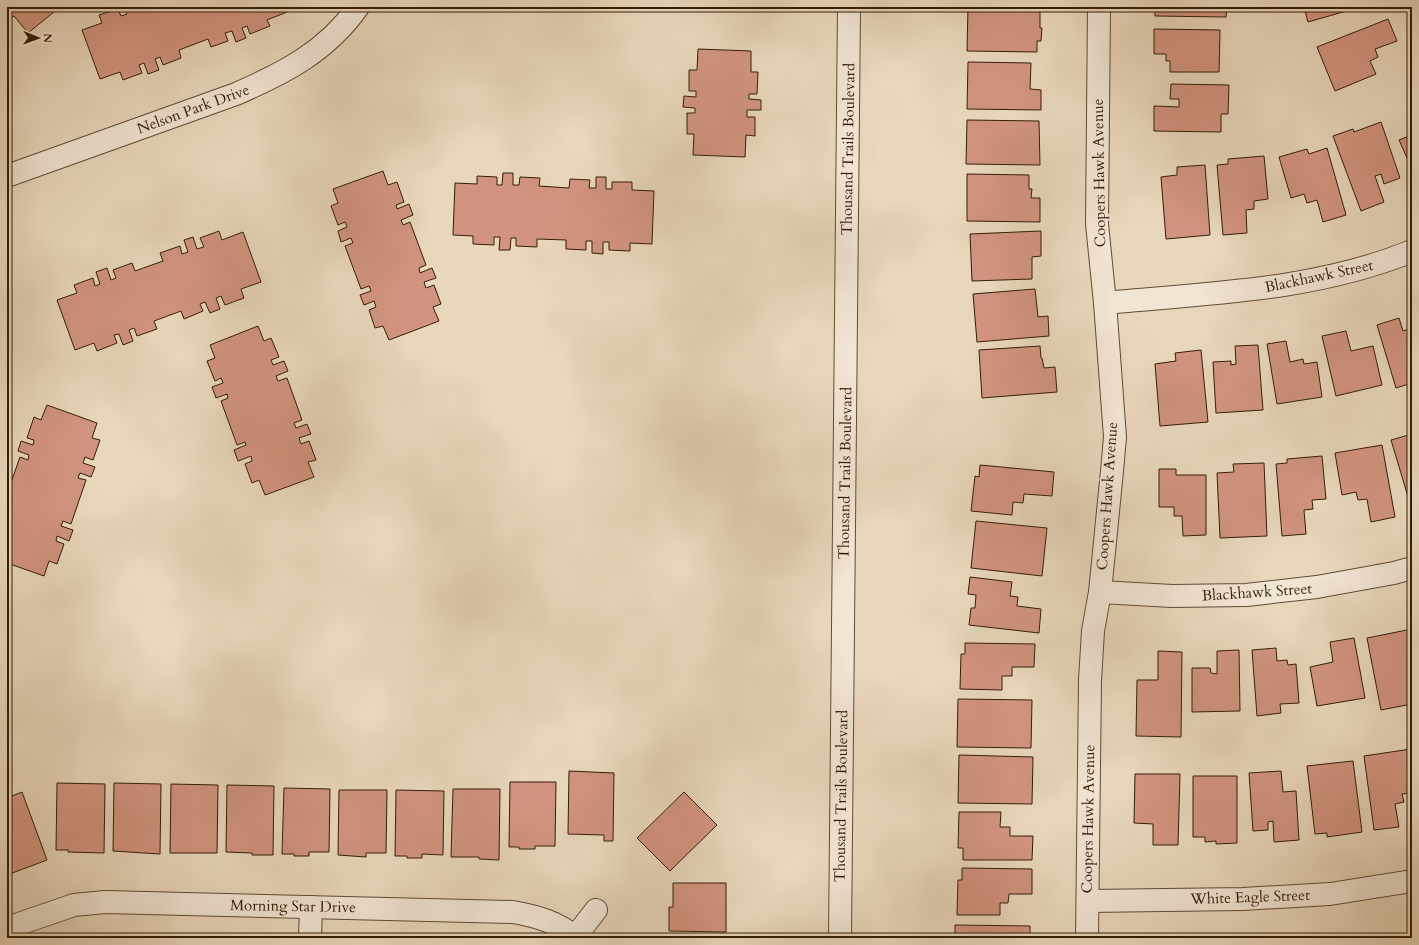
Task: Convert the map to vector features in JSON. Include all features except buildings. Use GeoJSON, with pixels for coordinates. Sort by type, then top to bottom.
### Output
{"type":"FeatureCollection","features":[{"type":"Feature","properties":{"kind":"street","name":"Nelson Park Drive"},"geometry":{"type":"LineString","coordinates":[[7,176],[236,94],[268,80],[290,69],[325,43],[341,28],[358,7]]}},
{"type":"Feature","properties":{"kind":"street","name":"Thousand Trails Boulevard"},"geometry":{"type":"LineString","coordinates":[[840,938],[849,7]]}},
{"type":"Feature","properties":{"kind":"street","name":"Coopers Hawk Avenue"},"geometry":{"type":"LineString","coordinates":[[1087,938],[1090,680],[1093,631],[1100,592],[1114,437],[1105,303],[1096,204],[1099,7]]}},
{"type":"Feature","properties":{"kind":"street","name":"Blackhawk Street"},"geometry":{"type":"LineString","coordinates":[[1105,303],[1256,290],[1351,271],[1378,264],[1412,251]]}},
{"type":"Feature","properties":{"kind":"street","name":"Blackhawk Street"},"geometry":{"type":"LineString","coordinates":[[1100,592],[1172,596],[1246,595],[1317,588],[1412,568]]}},
{"type":"Feature","properties":{"kind":"street","name":"White Eagle Street"},"geometry":{"type":"LineString","coordinates":[[1088,901],[1243,899],[1330,894],[1412,881]]}},
{"type":"Feature","properties":{"kind":"street","name":"Morning Star Drive"},"geometry":{"type":"LineString","coordinates":[[7,928],[74,905],[105,902],[513,912],[546,920],[562,927],[576,937]]}},
{"type":"Feature","properties":{"kind":"street"},"geometry":{"type":"LineString","coordinates":[[310,938],[311,907]]}},
{"type":"Feature","properties":{"kind":"street"},"geometry":{"type":"LineString","coordinates":[[576,937],[596,910]]}}]}
